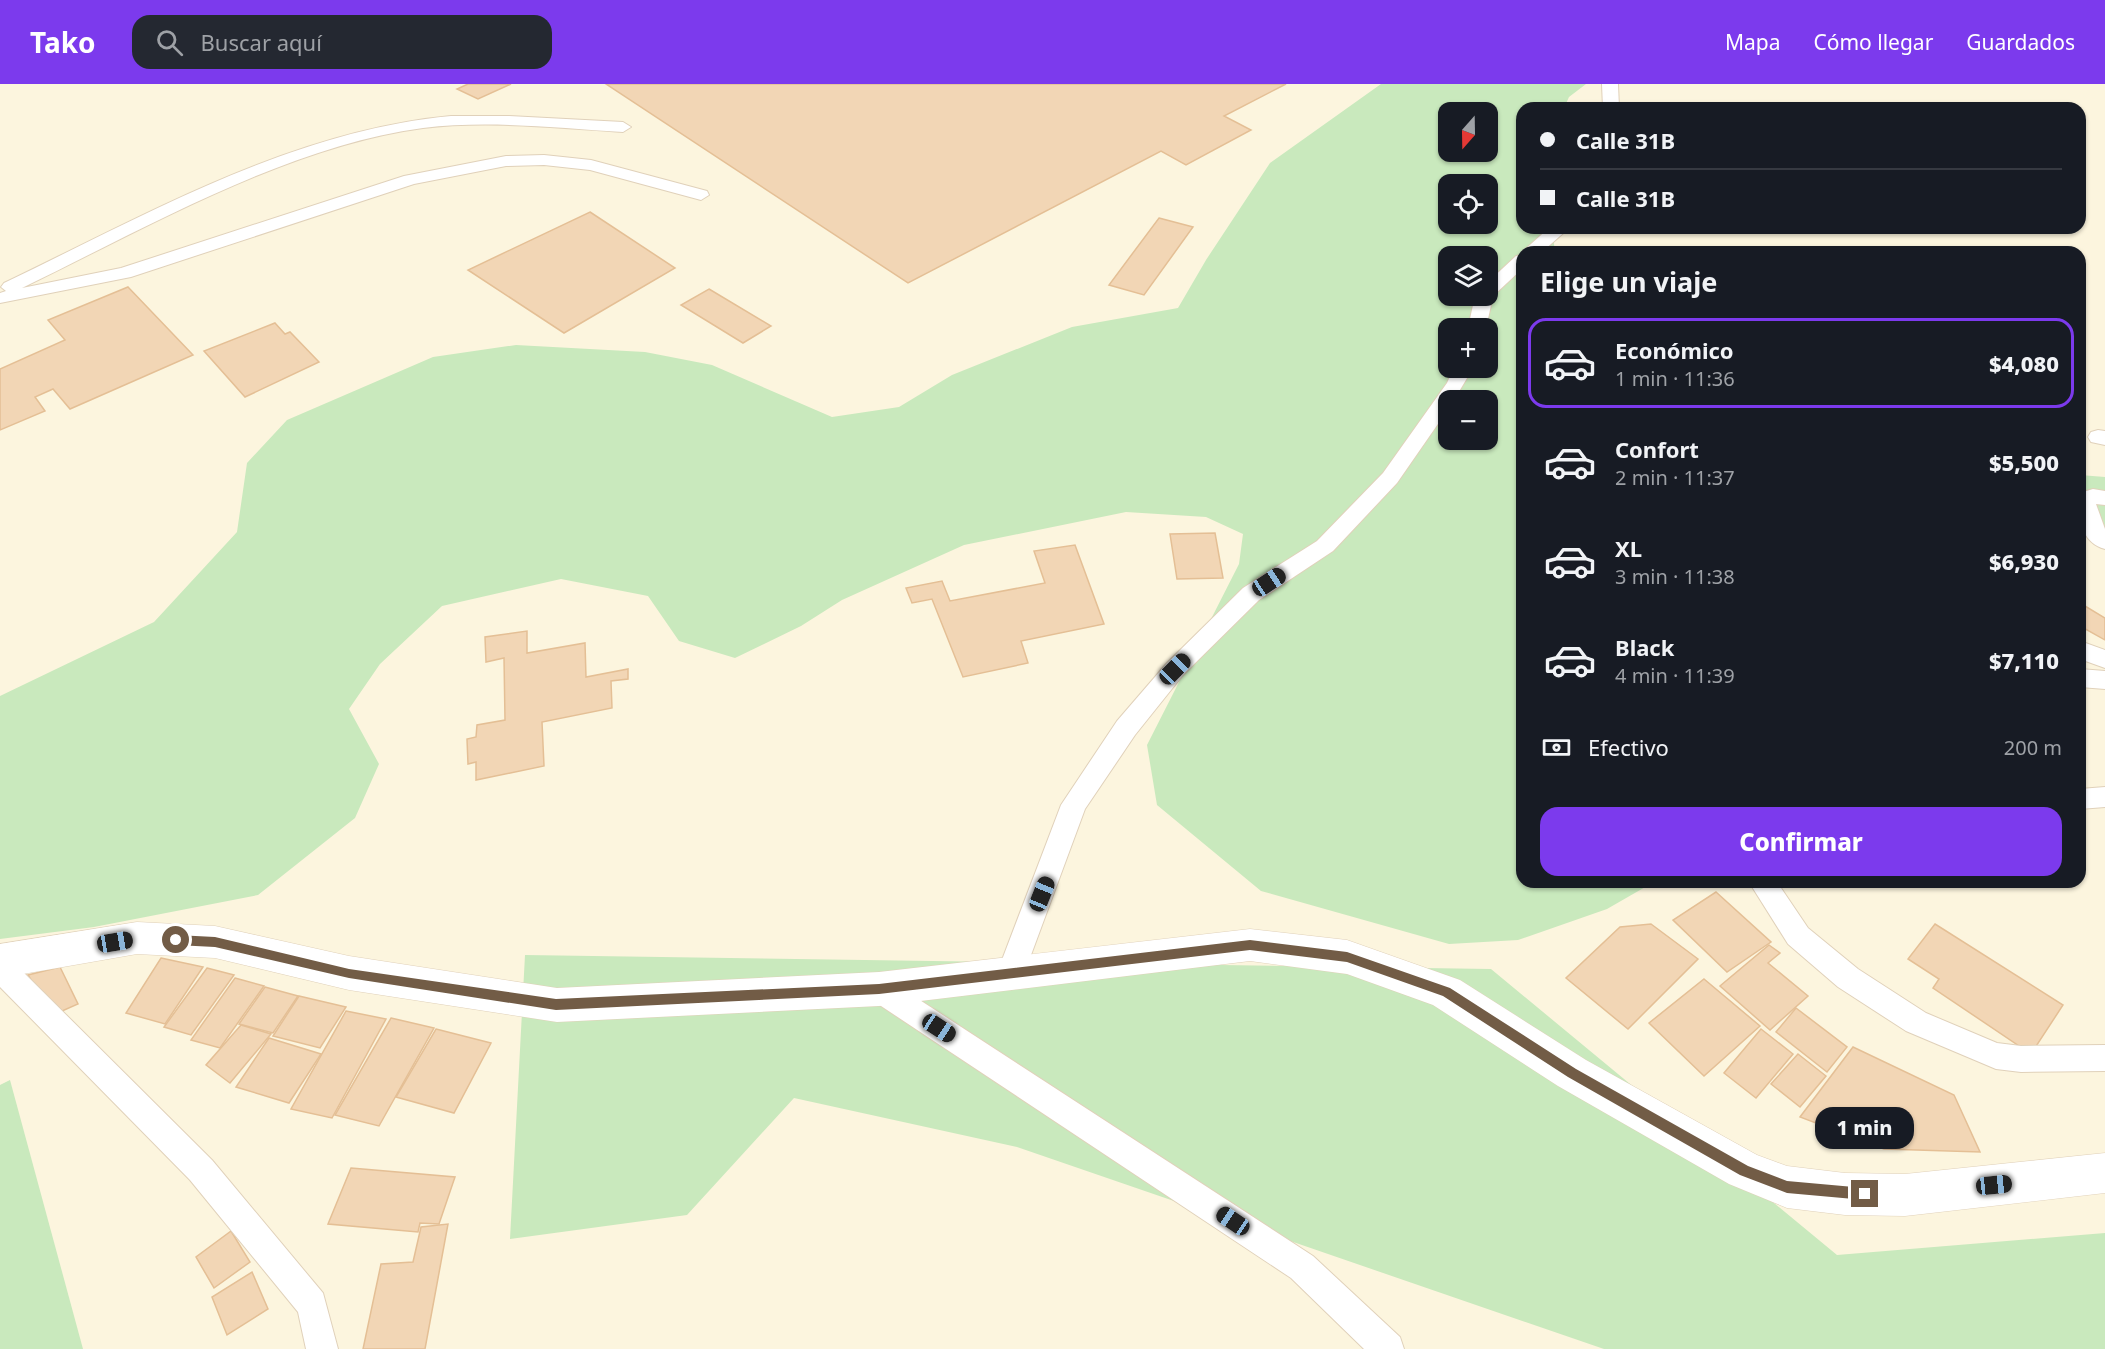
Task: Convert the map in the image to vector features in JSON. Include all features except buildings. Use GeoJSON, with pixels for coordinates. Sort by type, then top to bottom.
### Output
{"type":"FeatureCollection","features":[{"type":"Feature","properties":{"kind":"street"},"geometry":{"type":"LineString","coordinates":[[0,961],[137,938],[215,942],[349,974],[556,1005],[879,989],[1250,945],[1347,957],[1446,992],[1582,1079],[1744,1170],[1787,1187],[1845,1194],[1905,1194],[2105,1173]]}},
{"type":"Feature","properties":{"kind":"lane"},"geometry":{"type":"LineString","coordinates":[[1610,84],[1611,102]]}},
{"type":"Feature","properties":{"kind":"lane"},"geometry":{"type":"LineString","coordinates":[[0,291],[244,177],[332,146],[398,127],[465,121],[623,127]]}},
{"type":"Feature","properties":{"kind":"lane"},"geometry":{"type":"LineString","coordinates":[[0,298],[125,273],[410,180],[506,161],[544,160],[591,165],[700,195]]}},
{"type":"Feature","properties":{"kind":"lane"},"geometry":{"type":"LineString","coordinates":[[1538,246],[1552,234]]}},
{"type":"Feature","properties":{"kind":"lane"},"geometry":{"type":"LineString","coordinates":[[1498,283],[1516,266]]}},
{"type":"Feature","properties":{"kind":"lane"},"geometry":{"type":"LineString","coordinates":[[1011,973],[1074,805],[1126,728],[1175,669],[1251,594],[1325,546],[1390,478],[1459,378]]}},
{"type":"Feature","properties":{"kind":"lane"},"geometry":{"type":"LineString","coordinates":[[2086,499],[2093,496],[2105,498]]}},
{"type":"Feature","properties":{"kind":"lane"},"geometry":{"type":"LineString","coordinates":[[2086,506],[2094,532],[2105,541]]}},
{"type":"Feature","properties":{"kind":"lane"},"geometry":{"type":"LineString","coordinates":[[2086,652],[2105,659]]}},
{"type":"Feature","properties":{"kind":"lane"},"geometry":{"type":"LineString","coordinates":[[2086,678],[2105,680]]}},
{"type":"Feature","properties":{"kind":"lane"},"geometry":{"type":"LineString","coordinates":[[2086,799],[2105,797]]}},
{"type":"Feature","properties":{"kind":"lane"},"geometry":{"type":"LineString","coordinates":[[1766,888],[1798,936],[1848,978],[1916,1022],[1996,1056],[2021,1059],[2105,1058]]}},
{"type":"Feature","properties":{"kind":"lane"},"geometry":{"type":"LineString","coordinates":[[0,968],[201,1170],[312,1304],[322,1349]]}},
{"type":"Feature","properties":{"kind":"lane"},"geometry":{"type":"LineString","coordinates":[[879,989],[1302,1267],[1388,1349]]}},
{"type":"Feature","properties":{"kind":"green space"},"geometry":{"type":"Polygon","coordinates":[[[1381,84],[1586,84],[1569,97],[1567,102],[1516,102],[1516,234],[1553,234],[1554,246],[1516,246],[1516,888],[1644,888],[1607,909],[1518,940],[1449,944],[1261,891],[1157,805],[1147,745],[1239,564],[1243,534],[1206,517],[1126,512],[964,545],[842,600],[801,626],[735,658],[679,641],[648,596],[561,579],[442,606],[380,664],[349,709],[379,764],[355,818],[258,895],[94,927],[0,939],[0,696],[154,622],[237,532],[247,463],[287,420],[433,357],[516,345],[645,352],[712,365],[832,417],[899,407],[952,375],[1072,327],[1178,308],[1206,260],[1270,163],[1381,84]]]}},
{"type":"Feature","properties":{"kind":"green space"},"geometry":{"type":"Polygon","coordinates":[[[2086,475],[2105,477],[2105,534],[2086,527],[2086,475]]]}},
{"type":"Feature","properties":{"kind":"green space"},"geometry":{"type":"Polygon","coordinates":[[[525,955],[1491,969],[1837,1255],[2105,1233],[2105,1349],[1604,1349],[1017,1147],[794,1098],[687,1215],[510,1239],[525,955]]]}},
{"type":"Feature","properties":{"kind":"green space"},"geometry":{"type":"Polygon","coordinates":[[[10,1080],[83,1349],[0,1349],[0,1085],[10,1080]]]}},
{"type":"Feature","properties":{"kind":"route"},"geometry":{"type":"LineString","coordinates":[[176,940],[215,942],[349,974],[556,1005],[879,989],[1250,945],[1347,957],[1446,992],[1572,1073],[1744,1170],[1787,1187],[1865,1194]]}}]}
